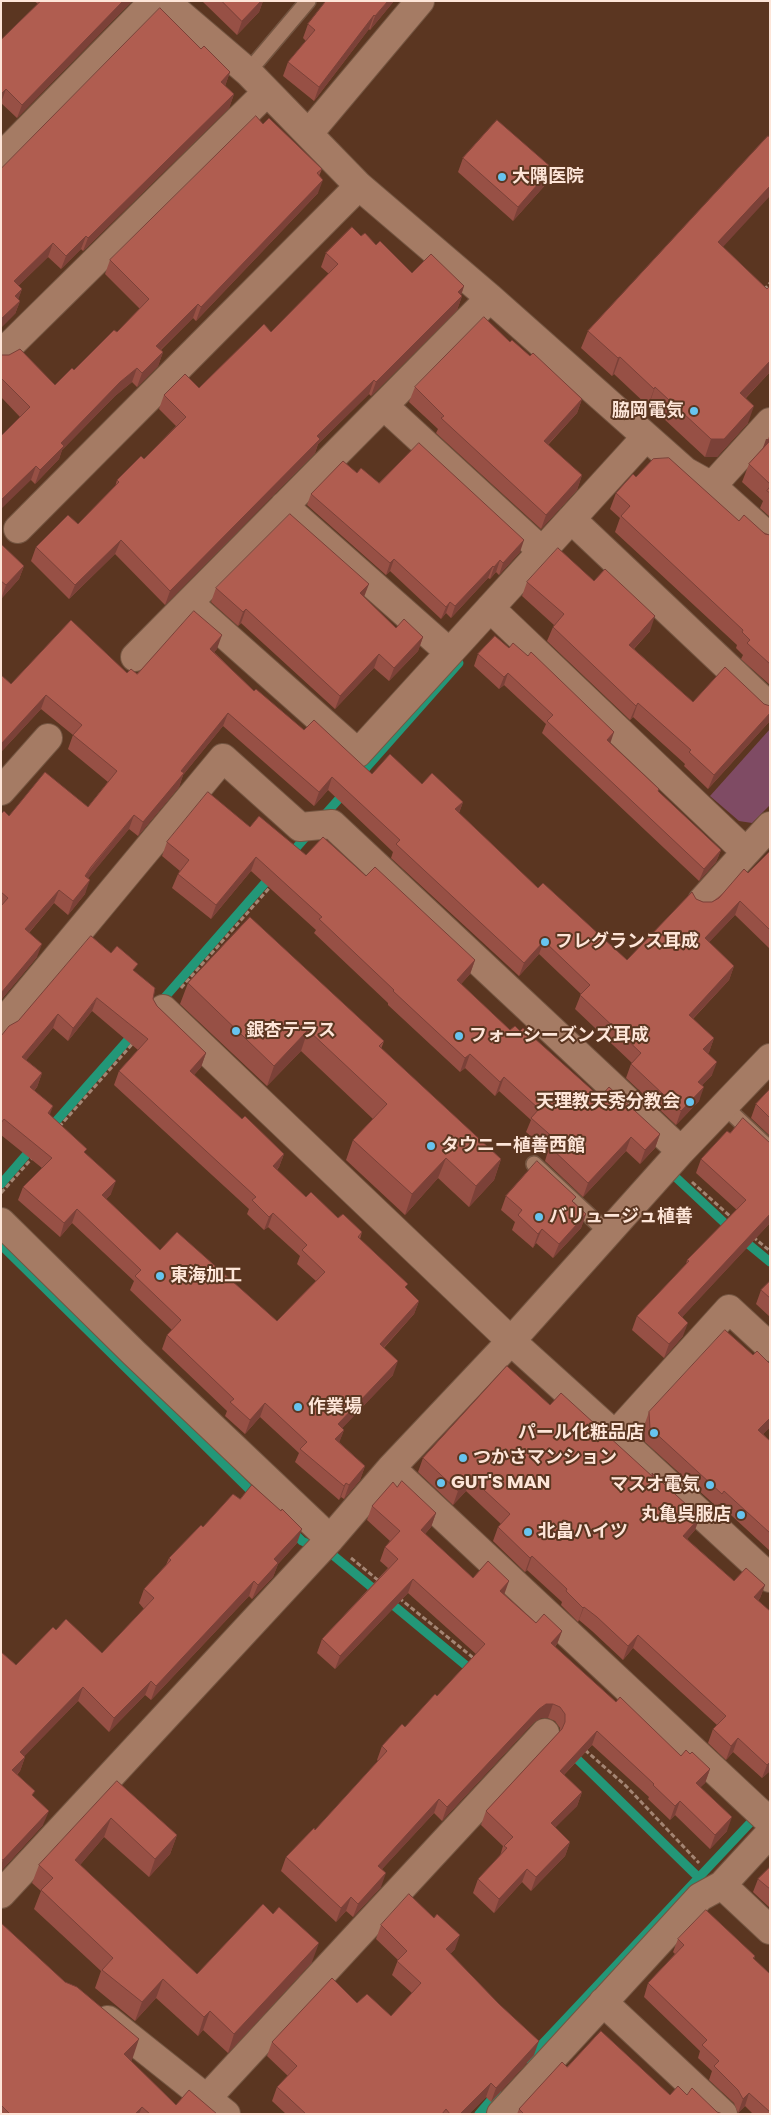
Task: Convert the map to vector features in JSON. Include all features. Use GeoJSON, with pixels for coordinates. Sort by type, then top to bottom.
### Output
{"type":"FeatureCollection","features":[{"type":"Feature","properties":{"kind":"street"},"geometry":{"type":"LineString","coordinates":[[1,157],[154,1]]}},
{"type":"Feature","properties":{"kind":"street"},"geometry":{"type":"LineString","coordinates":[[166,1],[248,72],[359,186],[490,298],[685,471],[712,486],[770,538]]}},
{"type":"Feature","properties":{"kind":"street"},"geometry":{"type":"LineString","coordinates":[[309,133],[420,1]]}},
{"type":"Feature","properties":{"kind":"street"},"geometry":{"type":"LineString","coordinates":[[1,354],[268,92]]}},
{"type":"Feature","properties":{"kind":"street"},"geometry":{"type":"LineString","coordinates":[[18,529],[359,186]]}},
{"type":"Feature","properties":{"kind":"street"},"geometry":{"type":"LineString","coordinates":[[135,657],[490,298]]}},
{"type":"Feature","properties":{"kind":"street"},"geometry":{"type":"LineString","coordinates":[[384,406],[542,551]]}},
{"type":"Feature","properties":{"kind":"street"},"geometry":{"type":"LineString","coordinates":[[712,486],[770,422]]}},
{"type":"Feature","properties":{"kind":"street"},"geometry":{"type":"LineString","coordinates":[[189,603],[358,753],[646,437]]}},
{"type":"Feature","properties":{"kind":"street"},"geometry":{"type":"LineString","coordinates":[[284,506],[449,652]]}},
{"type":"Feature","properties":{"kind":"street"},"geometry":{"type":"LineString","coordinates":[[571,519],[770,707]]}},
{"type":"Feature","properties":{"kind":"street"},"geometry":{"type":"LineString","coordinates":[[490,608],[746,852]]}},
{"type":"Feature","properties":{"kind":"street"},"geometry":{"type":"LineString","coordinates":[[1,791],[48,738]]}},
{"type":"Feature","properties":{"kind":"street"},"geometry":{"type":"LineString","coordinates":[[1,1025],[223,758],[300,827],[332,824],[676,1157]]}},
{"type":"Feature","properties":{"kind":"street"},"geometry":{"type":"LineString","coordinates":[[702,901],[770,826]]}},
{"type":"Feature","properties":{"kind":"street"},"geometry":{"type":"LineString","coordinates":[[163,1009],[511,1341],[616,1435],[770,1578]]}},
{"type":"Feature","properties":{"kind":"street"},"geometry":{"type":"LineString","coordinates":[[1,1894],[330,1539],[391,1468],[511,1341],[676,1157],[770,1058]]}},
{"type":"Feature","properties":{"kind":"street"},"geometry":{"type":"LineString","coordinates":[[1,1222],[330,1539]]}},
{"type":"Feature","properties":{"kind":"street"},"geometry":{"type":"LineString","coordinates":[[616,1435],[729,1309],[770,1347]]}},
{"type":"Feature","properties":{"kind":"street"},"geometry":{"type":"LineString","coordinates":[[391,1468],[770,1822]]}},
{"type":"Feature","properties":{"kind":"street"},"geometry":{"type":"LineString","coordinates":[[91,2006],[217,2106],[545,1733]]}},
{"type":"Feature","properties":{"kind":"street"},"geometry":{"type":"LineString","coordinates":[[501,2114],[700,1897],[722,1885],[770,1833]]}},
{"type":"Feature","properties":{"kind":"street"},"geometry":{"type":"LineString","coordinates":[[722,1885],[770,1930]]}},
{"type":"Feature","properties":{"kind":"street"},"geometry":{"type":"LineString","coordinates":[[603,2002],[723,2114]]}},
{"type":"Feature","properties":{"kind":"lane"},"geometry":{"type":"LineString","coordinates":[[248,72],[308,1]]}},
{"type":"Feature","properties":{"kind":"lane"},"geometry":{"type":"LineString","coordinates":[[724,1106],[770,1149]]}},
{"type":"Feature","properties":{"kind":"lane"},"geometry":{"type":"LineString","coordinates":[[534,1164],[608,1233]]}},
{"type":"Feature","properties":{"kind":"path"},"geometry":{"type":"LineString","coordinates":[[763,290],[770,283]]}},
{"type":"Feature","properties":{"kind":"path"},"geometry":{"type":"LineString","coordinates":[[56,1131],[276,880]]}},
{"type":"Feature","properties":{"kind":"path"},"geometry":{"type":"LineString","coordinates":[[1,1193],[38,1151]]}},
{"type":"Feature","properties":{"kind":"path"},"geometry":{"type":"LineString","coordinates":[[676,1157],[734,1219]]}},
{"type":"Feature","properties":{"kind":"path"},"geometry":{"type":"LineString","coordinates":[[748,1232],[770,1251]]}},
{"type":"Feature","properties":{"kind":"shaded area"},"geometry":{"type":"Polygon","coordinates":[[[770,729],[770,805],[752,823],[739,821],[710,796],[770,729]]]}},
{"type":"Feature","properties":{"kind":"building"},"geometry":{"type":"Polygon","coordinates":[[[41,1],[123,1],[22,105],[6,89],[1,94],[1,40],[41,1]]]}},
{"type":"Feature","properties":{"kind":"building"},"geometry":{"type":"Polygon","coordinates":[[[222,1],[261,1],[242,21],[222,1]]]}},
{"type":"Feature","properties":{"kind":"building"},"geometry":{"type":"Polygon","coordinates":[[[326,1],[388,1],[374,15],[319,87],[288,62],[315,30],[308,24],[326,1]]]}},
{"type":"Feature","properties":{"kind":"building"},"geometry":{"type":"Polygon","coordinates":[[[160,8],[201,49],[204,46],[230,72],[221,82],[234,94],[88,238],[86,236],[66,256],[53,243],[14,281],[22,289],[15,296],[20,301],[1,319],[1,169],[160,8]]]}},
{"type":"Feature","properties":{"kind":"building"},"geometry":{"type":"Polygon","coordinates":[[[256,116],[263,124],[269,118],[322,169],[317,173],[323,180],[201,307],[198,304],[156,346],[163,352],[142,373],[137,368],[120,382],[61,443],[64,446],[40,470],[36,466],[1,500],[1,436],[30,407],[1,378],[1,355],[9,355],[20,349],[55,385],[72,368],[74,370],[114,330],[117,332],[149,299],[110,260],[256,116]]]}},
{"type":"Feature","properties":{"kind":"building","name":"大隅医院"},"geometry":{"type":"Polygon","coordinates":[[[497,120],[552,168],[518,207],[463,158],[497,120]]]}},
{"type":"Feature","properties":{"kind":"building"},"geometry":{"type":"Polygon","coordinates":[[[768,136],[770,137],[770,186],[718,242],[767,289],[770,286],[770,361],[740,393],[754,406],[724,439],[711,439],[655,387],[654,389],[620,357],[618,358],[588,331],[768,136]]]}},
{"type":"Feature","properties":{"kind":"building"},"geometry":{"type":"Polygon","coordinates":[[[352,227],[361,236],[365,233],[376,245],[380,241],[412,273],[431,254],[464,286],[458,292],[462,296],[376,382],[374,380],[317,436],[320,439],[170,591],[121,540],[75,585],[36,547],[68,515],[78,524],[119,482],[117,480],[141,456],[144,459],[186,417],[164,395],[185,374],[199,388],[264,324],[271,332],[338,264],[326,253],[352,227]]]}},
{"type":"Feature","properties":{"kind":"building"},"geometry":{"type":"Polygon","coordinates":[[[484,317],[510,342],[512,340],[530,356],[533,353],[582,399],[544,441],[582,475],[546,515],[441,418],[444,416],[415,387],[484,317]]]}},
{"type":"Feature","properties":{"kind":"building"},"geometry":{"type":"Polygon","coordinates":[[[770,441],[770,484],[749,464],[770,441]]]}},
{"type":"Feature","properties":{"kind":"building"},"geometry":{"type":"Polygon","coordinates":[[[419,443],[524,540],[503,563],[500,560],[493,566],[455,606],[450,602],[446,607],[394,559],[390,563],[311,494],[343,461],[357,473],[361,468],[379,483],[419,443]]]}},
{"type":"Feature","properties":{"kind":"building"},"geometry":{"type":"Polygon","coordinates":[[[669,458],[739,521],[744,515],[765,534],[770,535],[770,664],[747,643],[750,640],[742,632],[743,630],[621,516],[630,506],[616,493],[633,474],[636,477],[653,459],[669,458]]]}},
{"type":"Feature","properties":{"kind":"building"},"geometry":{"type":"Polygon","coordinates":[[[290,514],[369,584],[360,593],[396,628],[404,619],[423,637],[394,668],[379,654],[340,696],[246,609],[243,612],[216,588],[290,514]]]}},
{"type":"Feature","properties":{"kind":"building"},"geometry":{"type":"Polygon","coordinates":[[[1,544],[24,566],[6,585],[1,581],[1,544]]]}},
{"type":"Feature","properties":{"kind":"building"},"geometry":{"type":"Polygon","coordinates":[[[558,548],[594,581],[605,569],[655,616],[629,645],[693,702],[725,667],[764,704],[770,706],[770,713],[714,775],[689,752],[691,750],[638,703],[636,706],[553,627],[564,614],[527,582],[558,548]]]}},
{"type":"Feature","properties":{"kind":"building"},"geometry":{"type":"Polygon","coordinates":[[[194,611],[222,635],[210,649],[254,691],[256,689],[304,730],[314,720],[372,774],[390,754],[422,784],[432,773],[463,802],[455,809],[538,888],[543,883],[627,960],[692,892],[696,899],[703,902],[712,902],[719,898],[744,869],[748,873],[770,851],[770,930],[740,901],[705,938],[734,966],[689,1015],[714,1038],[703,1049],[717,1062],[698,1082],[704,1087],[681,1111],[631,1064],[641,1053],[580,995],[590,985],[544,941],[524,963],[396,844],[400,840],[332,777],[319,792],[228,713],[181,771],[184,773],[143,822],[134,815],[91,867],[85,876],[90,880],[73,901],[59,890],[25,929],[42,944],[1,993],[1,906],[8,898],[1,892],[1,814],[4,811],[9,816],[45,772],[88,807],[117,771],[73,735],[82,725],[46,695],[1,744],[1,675],[11,684],[71,620],[127,673],[131,669],[137,674],[194,611]]]}},
{"type":"Feature","properties":{"kind":"building"},"geometry":{"type":"Polygon","coordinates":[[[495,636],[509,648],[513,643],[528,656],[531,652],[614,732],[607,740],[721,850],[704,869],[547,721],[553,715],[508,673],[504,677],[478,654],[495,636]]]}},
{"type":"Feature","properties":{"kind":"building"},"geometry":{"type":"Polygon","coordinates":[[[208,792],[250,827],[259,816],[306,855],[323,837],[366,876],[375,867],[475,960],[457,980],[510,1030],[515,1026],[520,1031],[523,1028],[600,1097],[609,1087],[660,1134],[645,1150],[631,1137],[588,1183],[550,1147],[556,1140],[531,1118],[539,1109],[504,1077],[500,1082],[470,1054],[465,1058],[319,919],[322,917],[256,857],[216,905],[178,874],[189,860],[167,842],[208,792]]]}},
{"type":"Feature","properties":{"kind":"building"},"geometry":{"type":"Polygon","coordinates":[[[250,917],[384,1041],[379,1046],[501,1159],[476,1186],[446,1158],[412,1194],[353,1140],[387,1104],[308,1030],[274,1066],[188,983],[250,917]]]}},
{"type":"Feature","properties":{"kind":"building"},"geometry":{"type":"Polygon","coordinates":[[[91,936],[111,953],[117,946],[138,964],[133,970],[155,988],[153,999],[157,1006],[206,1053],[190,1071],[242,1119],[245,1116],[284,1154],[273,1166],[306,1197],[311,1192],[338,1218],[343,1214],[362,1232],[358,1237],[408,1284],[405,1287],[419,1301],[380,1344],[398,1361],[338,1424],[344,1430],[335,1439],[365,1466],[349,1485],[346,1483],[344,1486],[300,1449],[307,1442],[265,1403],[250,1420],[230,1402],[234,1399],[167,1335],[181,1320],[135,1276],[141,1270],[77,1209],[64,1223],[23,1187],[52,1158],[4,1119],[1,1123],[1,1036],[9,1026],[18,1021],[91,936]],[[97,998],[73,1028],[58,1014],[22,1057],[42,1073],[30,1087],[53,1106],[48,1113],[87,1149],[84,1152],[116,1181],[102,1195],[160,1250],[177,1232],[277,1321],[325,1272],[302,1250],[307,1245],[273,1213],[269,1217],[252,1200],[256,1197],[119,1071],[148,1039],[97,998]]]}},
{"type":"Feature","properties":{"kind":"building"},"geometry":{"type":"Polygon","coordinates":[[[770,1089],[770,1118],[756,1104],[770,1089]]]}},
{"type":"Feature","properties":{"kind":"building"},"geometry":{"type":"Polygon","coordinates":[[[743,1118],[770,1143],[770,1214],[678,1313],[688,1323],[669,1344],[637,1316],[689,1261],[687,1260],[746,1200],[701,1159],[727,1131],[730,1133],[743,1118]]]}},
{"type":"Feature","properties":{"kind":"building"},"geometry":{"type":"Polygon","coordinates":[[[537,1161],[576,1197],[572,1201],[586,1214],[559,1244],[542,1229],[538,1234],[518,1215],[522,1210],[506,1196],[537,1161]]]}},
{"type":"Feature","properties":{"kind":"building"},"geometry":{"type":"Polygon","coordinates":[[[770,1281],[770,1298],[761,1290],[770,1281]]]}},
{"type":"Feature","properties":{"kind":"building"},"geometry":{"type":"Polygon","coordinates":[[[725,1330],[753,1355],[757,1351],[770,1364],[770,1418],[758,1430],[770,1441],[770,1533],[724,1491],[722,1494],[650,1428],[649,1412],[725,1330]]]}},
{"type":"Feature","properties":{"kind":"building"},"geometry":{"type":"Polygon","coordinates":[[[507,1366],[550,1405],[561,1393],[700,1517],[683,1536],[734,1581],[746,1568],[765,1585],[754,1597],[770,1611],[770,1762],[767,1765],[738,1738],[731,1746],[713,1729],[726,1716],[638,1635],[628,1646],[597,1617],[583,1608],[566,1591],[567,1589],[532,1556],[530,1558],[498,1527],[510,1514],[471,1478],[458,1491],[423,1458],[507,1366]]]}},
{"type":"Feature","properties":{"kind":"building"},"geometry":{"type":"Polygon","coordinates":[[[402,1481],[436,1513],[421,1530],[473,1578],[488,1561],[509,1581],[500,1591],[536,1623],[544,1614],[562,1631],[551,1643],[616,1702],[620,1697],[681,1756],[686,1750],[690,1754],[692,1752],[710,1769],[696,1783],[732,1817],[715,1835],[680,1801],[675,1806],[597,1731],[560,1771],[582,1792],[551,1823],[570,1842],[536,1877],[527,1869],[499,1899],[478,1879],[507,1848],[504,1846],[513,1837],[486,1811],[562,1729],[565,1722],[565,1714],[560,1707],[546,1704],[539,1709],[447,1807],[439,1799],[378,1866],[386,1873],[358,1904],[351,1897],[341,1908],[286,1857],[314,1828],[315,1830],[387,1751],[382,1746],[402,1724],[405,1727],[435,1694],[437,1696],[485,1644],[413,1579],[340,1656],[322,1639],[398,1559],[385,1547],[400,1531],[372,1506],[393,1482],[397,1487],[402,1481]]]}},
{"type":"Feature","properties":{"kind":"building"},"geometry":{"type":"Polygon","coordinates":[[[252,1485],[281,1511],[282,1509],[302,1529],[274,1559],[278,1563],[258,1585],[254,1581],[156,1686],[151,1681],[114,1718],[83,1687],[20,1752],[25,1757],[12,1770],[35,1791],[32,1795],[49,1811],[3,1860],[1,1859],[1,1652],[16,1665],[53,1627],[56,1630],[66,1619],[102,1653],[154,1598],[144,1589],[171,1560],[169,1558],[201,1525],[203,1527],[233,1494],[240,1499],[252,1485]]]}},
{"type":"Feature","properties":{"kind":"building"},"geometry":{"type":"Polygon","coordinates":[[[117,1781],[177,1835],[155,1859],[111,1818],[75,1860],[197,1974],[263,1904],[273,1914],[279,1907],[319,1943],[234,2034],[210,2011],[204,2017],[163,1979],[142,2002],[102,1970],[113,1958],[41,1890],[53,1878],[39,1865],[117,1781]]]}},
{"type":"Feature","properties":{"kind":"building"},"geometry":{"type":"Polygon","coordinates":[[[770,1867],[770,1889],[758,1879],[770,1867]]]}},
{"type":"Feature","properties":{"kind":"building"},"geometry":{"type":"Polygon","coordinates":[[[409,1894],[434,1918],[437,1914],[460,1935],[446,1949],[499,2004],[539,2041],[496,2088],[491,2083],[460,2114],[450,2114],[446,2109],[442,2114],[306,2114],[277,2087],[297,2066],[272,2042],[332,1978],[357,2003],[367,1994],[391,2016],[421,1983],[397,1961],[407,1951],[381,1925],[409,1894]]]}},
{"type":"Feature","properties":{"kind":"building"},"geometry":{"type":"Polygon","coordinates":[[[706,1910],[755,1956],[753,1958],[770,1974],[770,2112],[749,2093],[743,2099],[738,2090],[714,2066],[719,2061],[702,2045],[707,2040],[648,1983],[684,1945],[678,1939],[706,1910]]]}},
{"type":"Feature","properties":{"kind":"building"},"geometry":{"type":"Polygon","coordinates":[[[1,1923],[65,1982],[77,1987],[139,2039],[124,2054],[176,2105],[189,2090],[217,2114],[150,2114],[142,2107],[135,2114],[10,2114],[1,2105],[1,1923]]]}},
{"type":"Feature","properties":{"kind":"building"},"geometry":{"type":"Polygon","coordinates":[[[601,2031],[670,2095],[678,2086],[687,2095],[692,2088],[717,2112],[723,2114],[524,2114],[519,2109],[562,2062],[567,2067],[601,2031]]]}},
{"type":"Feature","properties":{"kind":"waterway"},"geometry":{"type":"LineString","coordinates":[[358,777],[459,663]]}},
{"type":"Feature","properties":{"kind":"waterway"},"geometry":{"type":"LineString","coordinates":[[322,818],[345,792]]}},
{"type":"Feature","properties":{"kind":"waterway"},"geometry":{"type":"LineString","coordinates":[[289,856],[310,832]]}},
{"type":"Feature","properties":{"kind":"waterway"},"geometry":{"type":"LineString","coordinates":[[159,1004],[272,875]]}},
{"type":"Feature","properties":{"kind":"waterway"},"geometry":{"type":"LineString","coordinates":[[50,1128],[134,1033]]}},
{"type":"Feature","properties":{"kind":"waterway"},"geometry":{"type":"LineString","coordinates":[[1,1184],[33,1147]]}},
{"type":"Feature","properties":{"kind":"waterway"},"geometry":{"type":"LineString","coordinates":[[668,1170],[731,1229]]}},
{"type":"Feature","properties":{"kind":"waterway"},"geometry":{"type":"LineString","coordinates":[[741,1238],[770,1262]]}},
{"type":"Feature","properties":{"kind":"waterway"},"geometry":{"type":"LineString","coordinates":[[1,1245],[256,1496]]}},
{"type":"Feature","properties":{"kind":"waterway"},"geometry":{"type":"LineString","coordinates":[[292,1531],[302,1541],[334,1556],[475,1673]]}},
{"type":"Feature","properties":{"kind":"waterway"},"geometry":{"type":"LineString","coordinates":[[571,1753],[696,1875]]}},
{"type":"Feature","properties":{"kind":"waterway"},"geometry":{"type":"LineString","coordinates":[[528,2059],[750,1823]]}},
{"type":"Feature","properties":{"kind":"waterway"},"geometry":{"type":"LineString","coordinates":[[479,2114],[497,2093]]}},
{"type":"Feature","properties":{"kind":"place","name":"大隅医院"},"geometry":{"type":"Point","coordinates":[502,177]}},
{"type":"Feature","properties":{"kind":"place","name":"脇岡電気"},"geometry":{"type":"Point","coordinates":[694,411]}},
{"type":"Feature","properties":{"kind":"place","name":"フレグランス耳成"},"geometry":{"type":"Point","coordinates":[545,942]}},
{"type":"Feature","properties":{"kind":"place","name":"銀杏テラス"},"geometry":{"type":"Point","coordinates":[236,1031]}},
{"type":"Feature","properties":{"kind":"place","name":"フォーシーズンズ耳成"},"geometry":{"type":"Point","coordinates":[459,1036]}},
{"type":"Feature","properties":{"kind":"place","name":"天理教天秀分教会"},"geometry":{"type":"Point","coordinates":[690,1102]}},
{"type":"Feature","properties":{"kind":"place","name":"タウニー植善西館"},"geometry":{"type":"Point","coordinates":[431,1146]}},
{"type":"Feature","properties":{"kind":"place","name":"バリュージュ植善"},"geometry":{"type":"Point","coordinates":[539,1217]}},
{"type":"Feature","properties":{"kind":"place","name":"東海加工"},"geometry":{"type":"Point","coordinates":[160,1276]}},
{"type":"Feature","properties":{"kind":"place","name":"作業場"},"geometry":{"type":"Point","coordinates":[298,1407]}},
{"type":"Feature","properties":{"kind":"place","name":"パール化粧品店"},"geometry":{"type":"Point","coordinates":[654,1433]}},
{"type":"Feature","properties":{"kind":"place","name":"つかさマンション"},"geometry":{"type":"Point","coordinates":[463,1458]}},
{"type":"Feature","properties":{"kind":"place","name":"GUT'S MAN"},"geometry":{"type":"Point","coordinates":[441,1483]}},
{"type":"Feature","properties":{"kind":"place","name":"マスオ電気"},"geometry":{"type":"Point","coordinates":[710,1485]}},
{"type":"Feature","properties":{"kind":"place","name":"丸亀呉服店"},"geometry":{"type":"Point","coordinates":[741,1515]}},
{"type":"Feature","properties":{"kind":"place","name":"北畠ハイツ"},"geometry":{"type":"Point","coordinates":[528,1532]}}]}
